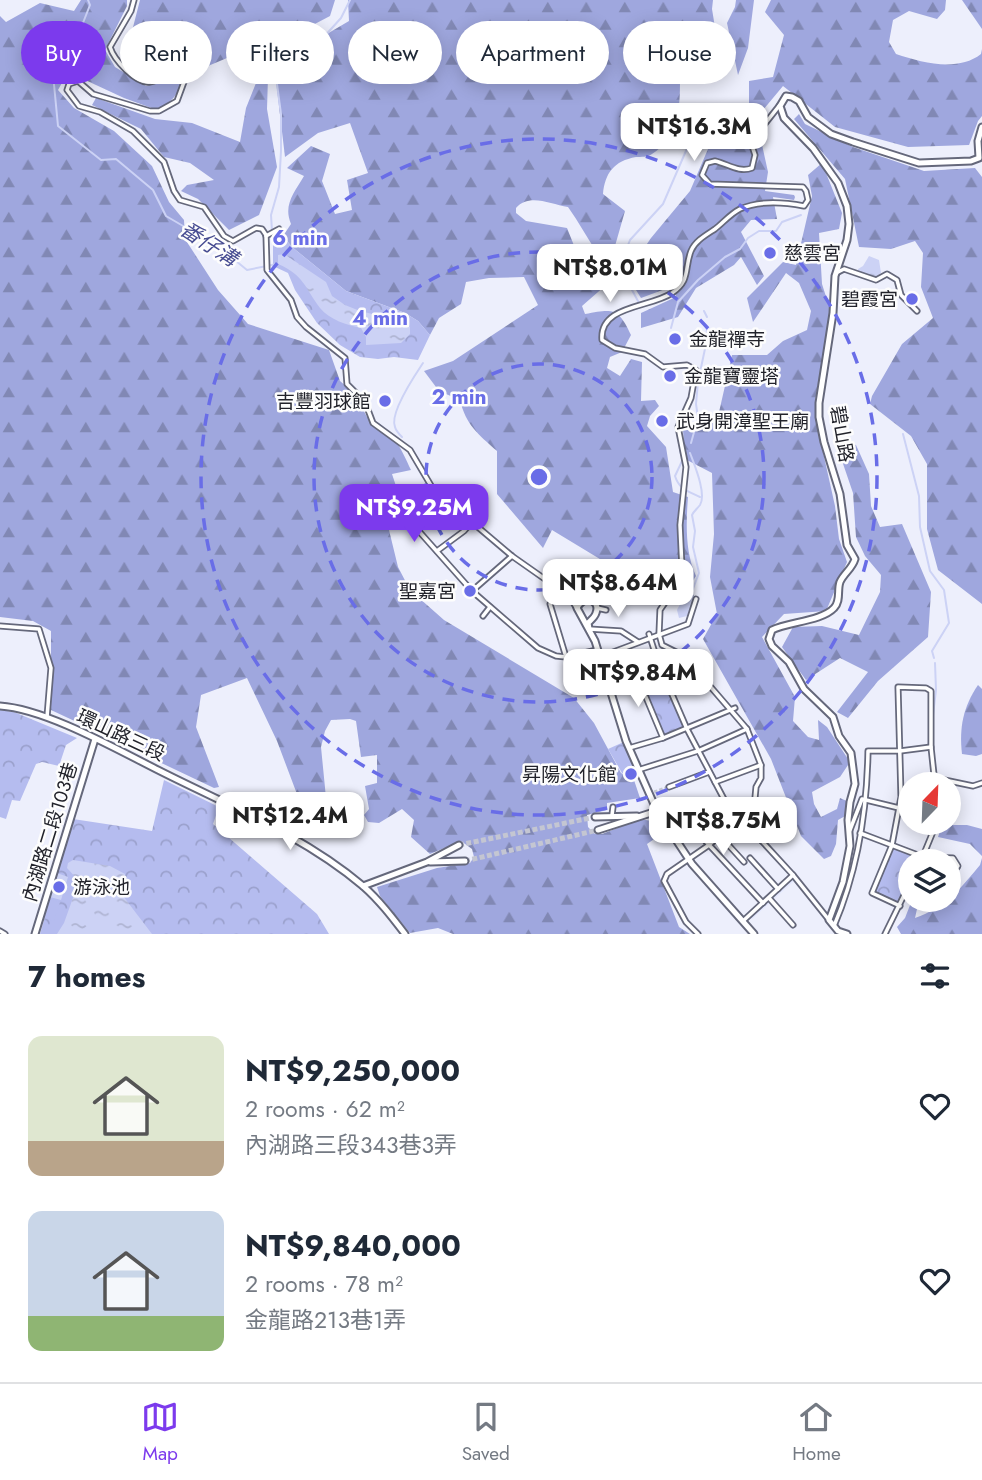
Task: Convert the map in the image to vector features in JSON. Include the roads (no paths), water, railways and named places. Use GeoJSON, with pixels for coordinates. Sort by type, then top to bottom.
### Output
{"type":"FeatureCollection","features":[{"type":"Feature","properties":{"kind":"street"},"geometry":{"type":"LineString","coordinates":[[134,0],[131,11],[110,47],[111,52],[123,68],[143,81],[152,83],[181,68],[184,82],[177,101],[159,111],[150,111],[93,94],[78,82],[69,84],[67,90],[72,99],[79,106],[100,112],[133,131],[164,162],[180,200],[204,207],[226,239],[233,241],[256,228],[262,229],[266,236],[267,266],[291,300],[302,323],[345,358],[347,384],[365,402],[373,423],[410,450],[433,489],[512,556],[569,596],[589,629],[629,748],[657,811],[688,860],[754,934]]}},
{"type":"Feature","properties":{"kind":"street"},"geometry":{"type":"LineString","coordinates":[[662,645],[659,634],[660,610],[680,581],[682,569],[680,525],[686,467],[678,427],[691,398],[696,370],[687,365],[663,367],[645,354],[607,345],[602,340],[601,330],[607,321],[620,312],[670,295],[684,283],[691,250],[707,233],[739,210],[782,202],[804,206],[808,200],[803,187],[710,184],[702,175],[707,163],[715,160],[736,169],[752,168],[755,155],[753,149],[760,130],[786,96],[799,101],[808,117],[831,134],[919,163],[971,161],[979,158],[978,141],[982,127]]}},
{"type":"Feature","properties":{"kind":"street","name":"碧山路"},"geometry":{"type":"LineString","coordinates":[[779,106],[784,118],[813,148],[838,183],[847,206],[849,225],[836,273],[819,417],[840,494],[847,545],[855,559],[853,567],[841,580],[834,608],[821,615],[779,627],[772,631],[769,639],[772,646],[789,662],[804,689],[833,717],[839,736],[851,753],[855,784],[850,802],[850,846],[843,881],[829,920]]}},
{"type":"Feature","properties":{"kind":"street"},"geometry":{"type":"LineString","coordinates":[[266,236],[279,229]]}},
{"type":"Feature","properties":{"kind":"street"},"geometry":{"type":"LineString","coordinates":[[836,273],[844,269],[876,280],[887,274],[897,280],[901,295],[918,311]]}},
{"type":"Feature","properties":{"kind":"street"},"geometry":{"type":"LineString","coordinates":[[433,489],[410,513],[409,520],[472,591],[538,648],[556,656],[598,653],[688,624],[696,599]]}},
{"type":"Feature","properties":{"kind":"street"},"geometry":{"type":"LineString","coordinates":[[437,551],[472,522]]}},
{"type":"Feature","properties":{"kind":"street"},"geometry":{"type":"LineString","coordinates":[[472,591],[512,556]]}},
{"type":"Feature","properties":{"kind":"street"},"geometry":{"type":"LineString","coordinates":[[558,589],[550,604],[566,657]]}},
{"type":"Feature","properties":{"kind":"street"},"geometry":{"type":"LineString","coordinates":[[577,608],[580,602],[586,599],[593,601],[597,608],[596,614],[588,623],[589,629]]}},
{"type":"Feature","properties":{"kind":"street"},"geometry":{"type":"LineString","coordinates":[[483,616],[490,607]]}},
{"type":"Feature","properties":{"kind":"street"},"geometry":{"type":"LineString","coordinates":[[597,608],[606,610]]}},
{"type":"Feature","properties":{"kind":"street"},"geometry":{"type":"LineString","coordinates":[[0,626],[35,627],[40,632],[51,668],[47,719]]}},
{"type":"Feature","properties":{"kind":"street"},"geometry":{"type":"LineString","coordinates":[[589,629],[621,631],[638,642]]}},
{"type":"Feature","properties":{"kind":"street"},"geometry":{"type":"LineString","coordinates":[[650,635],[658,662],[687,729],[725,801],[793,875],[834,927],[847,934]]}},
{"type":"Feature","properties":{"kind":"street"},"geometry":{"type":"LineString","coordinates":[[654,648],[662,645],[684,656],[747,729],[761,765],[761,778],[756,787],[755,798],[762,841]]}},
{"type":"Feature","properties":{"kind":"street"},"geometry":{"type":"LineString","coordinates":[[607,682],[658,662]]}},
{"type":"Feature","properties":{"kind":"street"},"geometry":{"type":"LineString","coordinates":[[635,671],[663,738]]}},
{"type":"Feature","properties":{"kind":"street"},"geometry":{"type":"LineString","coordinates":[[901,772],[898,687],[926,688],[931,691],[933,772]]}},
{"type":"Feature","properties":{"kind":"street","name":"環山路三段"},"geometry":{"type":"LineString","coordinates":[[0,706],[19,709],[95,739],[295,839],[363,886],[405,934]]}},
{"type":"Feature","properties":{"kind":"street"},"geometry":{"type":"LineString","coordinates":[[629,748],[663,738],[733,710]]}},
{"type":"Feature","properties":{"kind":"street"},"geometry":{"type":"LineString","coordinates":[[638,770],[698,751],[747,729]]}},
{"type":"Feature","properties":{"kind":"street","name":"內湖路二段103巷"},"geometry":{"type":"LineString","coordinates":[[35,934],[95,739]]}},
{"type":"Feature","properties":{"kind":"street"},"geometry":{"type":"LineString","coordinates":[[834,927],[851,881],[865,799],[868,751],[931,747]]}},
{"type":"Feature","properties":{"kind":"street"},"geometry":{"type":"LineString","coordinates":[[715,782],[761,765]]}},
{"type":"Feature","properties":{"kind":"street"},"geometry":{"type":"LineString","coordinates":[[669,787],[709,772]]}},
{"type":"Feature","properties":{"kind":"street"},"geometry":{"type":"LineString","coordinates":[[961,784],[973,786],[982,783]]}},
{"type":"Feature","properties":{"kind":"street"},"geometry":{"type":"LineString","coordinates":[[850,832],[859,804],[865,799]]}},
{"type":"Feature","properties":{"kind":"street"},"geometry":{"type":"LineString","coordinates":[[865,799],[898,809]]}},
{"type":"Feature","properties":{"kind":"street"},"geometry":{"type":"LineString","coordinates":[[612,826],[608,823],[613,807]]}},
{"type":"Feature","properties":{"kind":"street"},"geometry":{"type":"LineString","coordinates":[[640,816],[597,817],[603,825],[600,830],[657,811]]}},
{"type":"Feature","properties":{"kind":"street"},"geometry":{"type":"LineString","coordinates":[[700,814],[744,862]]}},
{"type":"Feature","properties":{"kind":"street"},"geometry":{"type":"LineString","coordinates":[[898,814],[892,845],[872,893],[898,905]]}},
{"type":"Feature","properties":{"kind":"street"},"geometry":{"type":"LineString","coordinates":[[698,934],[686,922],[664,881],[667,874],[709,845],[740,818]]}},
{"type":"Feature","properties":{"kind":"street"},"geometry":{"type":"LineString","coordinates":[[686,820],[763,903]]}},
{"type":"Feature","properties":{"kind":"street"},"geometry":{"type":"LineString","coordinates":[[860,833],[901,849]]}},
{"type":"Feature","properties":{"kind":"street"},"geometry":{"type":"LineString","coordinates":[[363,886],[427,862],[456,847],[453,858],[457,861]]}},
{"type":"Feature","properties":{"kind":"street"},"geometry":{"type":"LineString","coordinates":[[750,858],[778,889]]}},
{"type":"Feature","properties":{"kind":"street"},"geometry":{"type":"LineString","coordinates":[[427,862],[465,861]]}},
{"type":"Feature","properties":{"kind":"street"},"geometry":{"type":"LineString","coordinates":[[742,922],[793,875]]}},
{"type":"Feature","properties":{"kind":"street"},"geometry":{"type":"LineString","coordinates":[[769,898],[793,925]]}},
{"type":"Feature","properties":{"kind":"street"},"geometry":{"type":"LineString","coordinates":[[885,934],[898,910]]}},
{"type":"Feature","properties":{"kind":"water"},"geometry":{"type":"Polygon","coordinates":[[[284,254],[326,282],[332,296],[345,305],[405,322],[410,327],[410,334],[401,343],[366,345],[366,337],[361,328],[329,316],[320,308],[299,277],[278,264],[278,255],[284,254]]]}},
{"type":"Feature","properties":{"kind":"water"},"geometry":{"type":"Polygon","coordinates":[[[869,256],[879,260],[881,273],[873,278],[859,275],[858,269],[869,256]]]}},
{"type":"Feature","properties":{"kind":"water"},"geometry":{"type":"Polygon","coordinates":[[[688,593],[694,595],[695,599],[687,616],[679,618],[677,610],[688,593]]]}},
{"type":"Feature","properties":{"kind":"water"},"geometry":{"type":"Polygon","coordinates":[[[73,860],[110,866],[125,874],[123,896],[152,934],[57,934],[64,923],[79,881],[67,868],[68,863],[73,860]]]}},
{"type":"Feature","properties":{"kind":"water","name":"游泳池"},"geometry":{"type":"Polygon","coordinates":[[[57,873],[68,877],[61,900],[50,897],[57,873]]]}},
{"type":"Feature","properties":{"kind":"waterway","name":"番仔溝"},"geometry":{"type":"LineString","coordinates":[[84,21],[90,5],[88,0]]}},
{"type":"Feature","properties":{"kind":"waterway","name":"番仔溝"},"geometry":{"type":"LineString","coordinates":[[272,231],[271,215],[279,187],[281,151],[281,114],[277,84],[281,76],[304,59],[341,18],[350,0]]}},
{"type":"Feature","properties":{"kind":"waterway","name":"番仔溝"},"geometry":{"type":"LineString","coordinates":[[54,84],[58,126],[101,160],[116,159],[153,190],[166,216],[219,247],[247,270],[277,264]]}},
{"type":"Feature","properties":{"kind":"waterway"},"geometry":{"type":"LineString","coordinates":[[639,303],[624,275],[623,258],[630,240],[663,204],[695,130],[702,121]]}},
{"type":"Feature","properties":{"kind":"waterway"},"geometry":{"type":"LineString","coordinates":[[671,328],[678,302],[698,280],[725,257],[740,249],[748,238],[759,231],[776,231],[782,222],[801,215]]}},
{"type":"Feature","properties":{"kind":"waterway"},"geometry":{"type":"LineString","coordinates":[[704,311],[707,317]]}},
{"type":"Feature","properties":{"kind":"waterway"},"geometry":{"type":"LineString","coordinates":[[691,443],[698,418],[698,382],[707,327]]}},
{"type":"Feature","properties":{"kind":"waterway","name":"番仔溝"},"geometry":{"type":"LineString","coordinates":[[402,437],[395,427],[396,413],[423,363]]}},
{"type":"Feature","properties":{"kind":"waterway"},"geometry":{"type":"LineString","coordinates":[[903,434],[919,496],[920,527],[930,571],[944,590],[949,623],[932,651],[934,658]]}},
{"type":"Feature","properties":{"kind":"waterway"},"geometry":{"type":"LineString","coordinates":[[680,451],[683,459],[675,476],[684,489],[700,497]]}},
{"type":"Feature","properties":{"kind":"waterway"},"geometry":{"type":"LineString","coordinates":[[690,453],[702,494],[700,505],[692,515],[695,531],[693,547],[699,573],[691,594]]}},
{"type":"Feature","properties":{"kind":"waterway"},"geometry":{"type":"LineString","coordinates":[[932,724],[936,690],[935,663]]}},
{"type":"Feature","properties":{"kind":"tunnel"},"geometry":{"type":"LineString","coordinates":[[649,794],[669,787]]}},
{"type":"Feature","properties":{"kind":"tunnel"},"geometry":{"type":"LineString","coordinates":[[459,845],[595,817]]}},
{"type":"Feature","properties":{"kind":"tunnel"},"geometry":{"type":"LineString","coordinates":[[465,861],[598,830]]}},
{"type":"Feature","properties":{"kind":"place","name":"慈雲宮"},"geometry":{"type":"Point","coordinates":[770,253]}},
{"type":"Feature","properties":{"kind":"place","name":"碧霞宮"},"geometry":{"type":"Point","coordinates":[912,299]}},
{"type":"Feature","properties":{"kind":"place","name":"金龍禪寺"},"geometry":{"type":"Point","coordinates":[675,339]}},
{"type":"Feature","properties":{"kind":"place","name":"金龍寶靈塔"},"geometry":{"type":"Point","coordinates":[670,376]}},
{"type":"Feature","properties":{"kind":"place","name":"吉豐羽球館"},"geometry":{"type":"Point","coordinates":[385,401]}},
{"type":"Feature","properties":{"kind":"place","name":"武身開漳聖王廟"},"geometry":{"type":"Point","coordinates":[662,421]}},
{"type":"Feature","properties":{"kind":"place","name":"聖嘉宮"},"geometry":{"type":"Point","coordinates":[470,591]}},
{"type":"Feature","properties":{"kind":"place","name":"昇陽文化館"},"geometry":{"type":"Point","coordinates":[631,774]}},
{"type":"Feature","properties":{"kind":"place","name":"游泳池"},"geometry":{"type":"Point","coordinates":[59,887]}}]}
